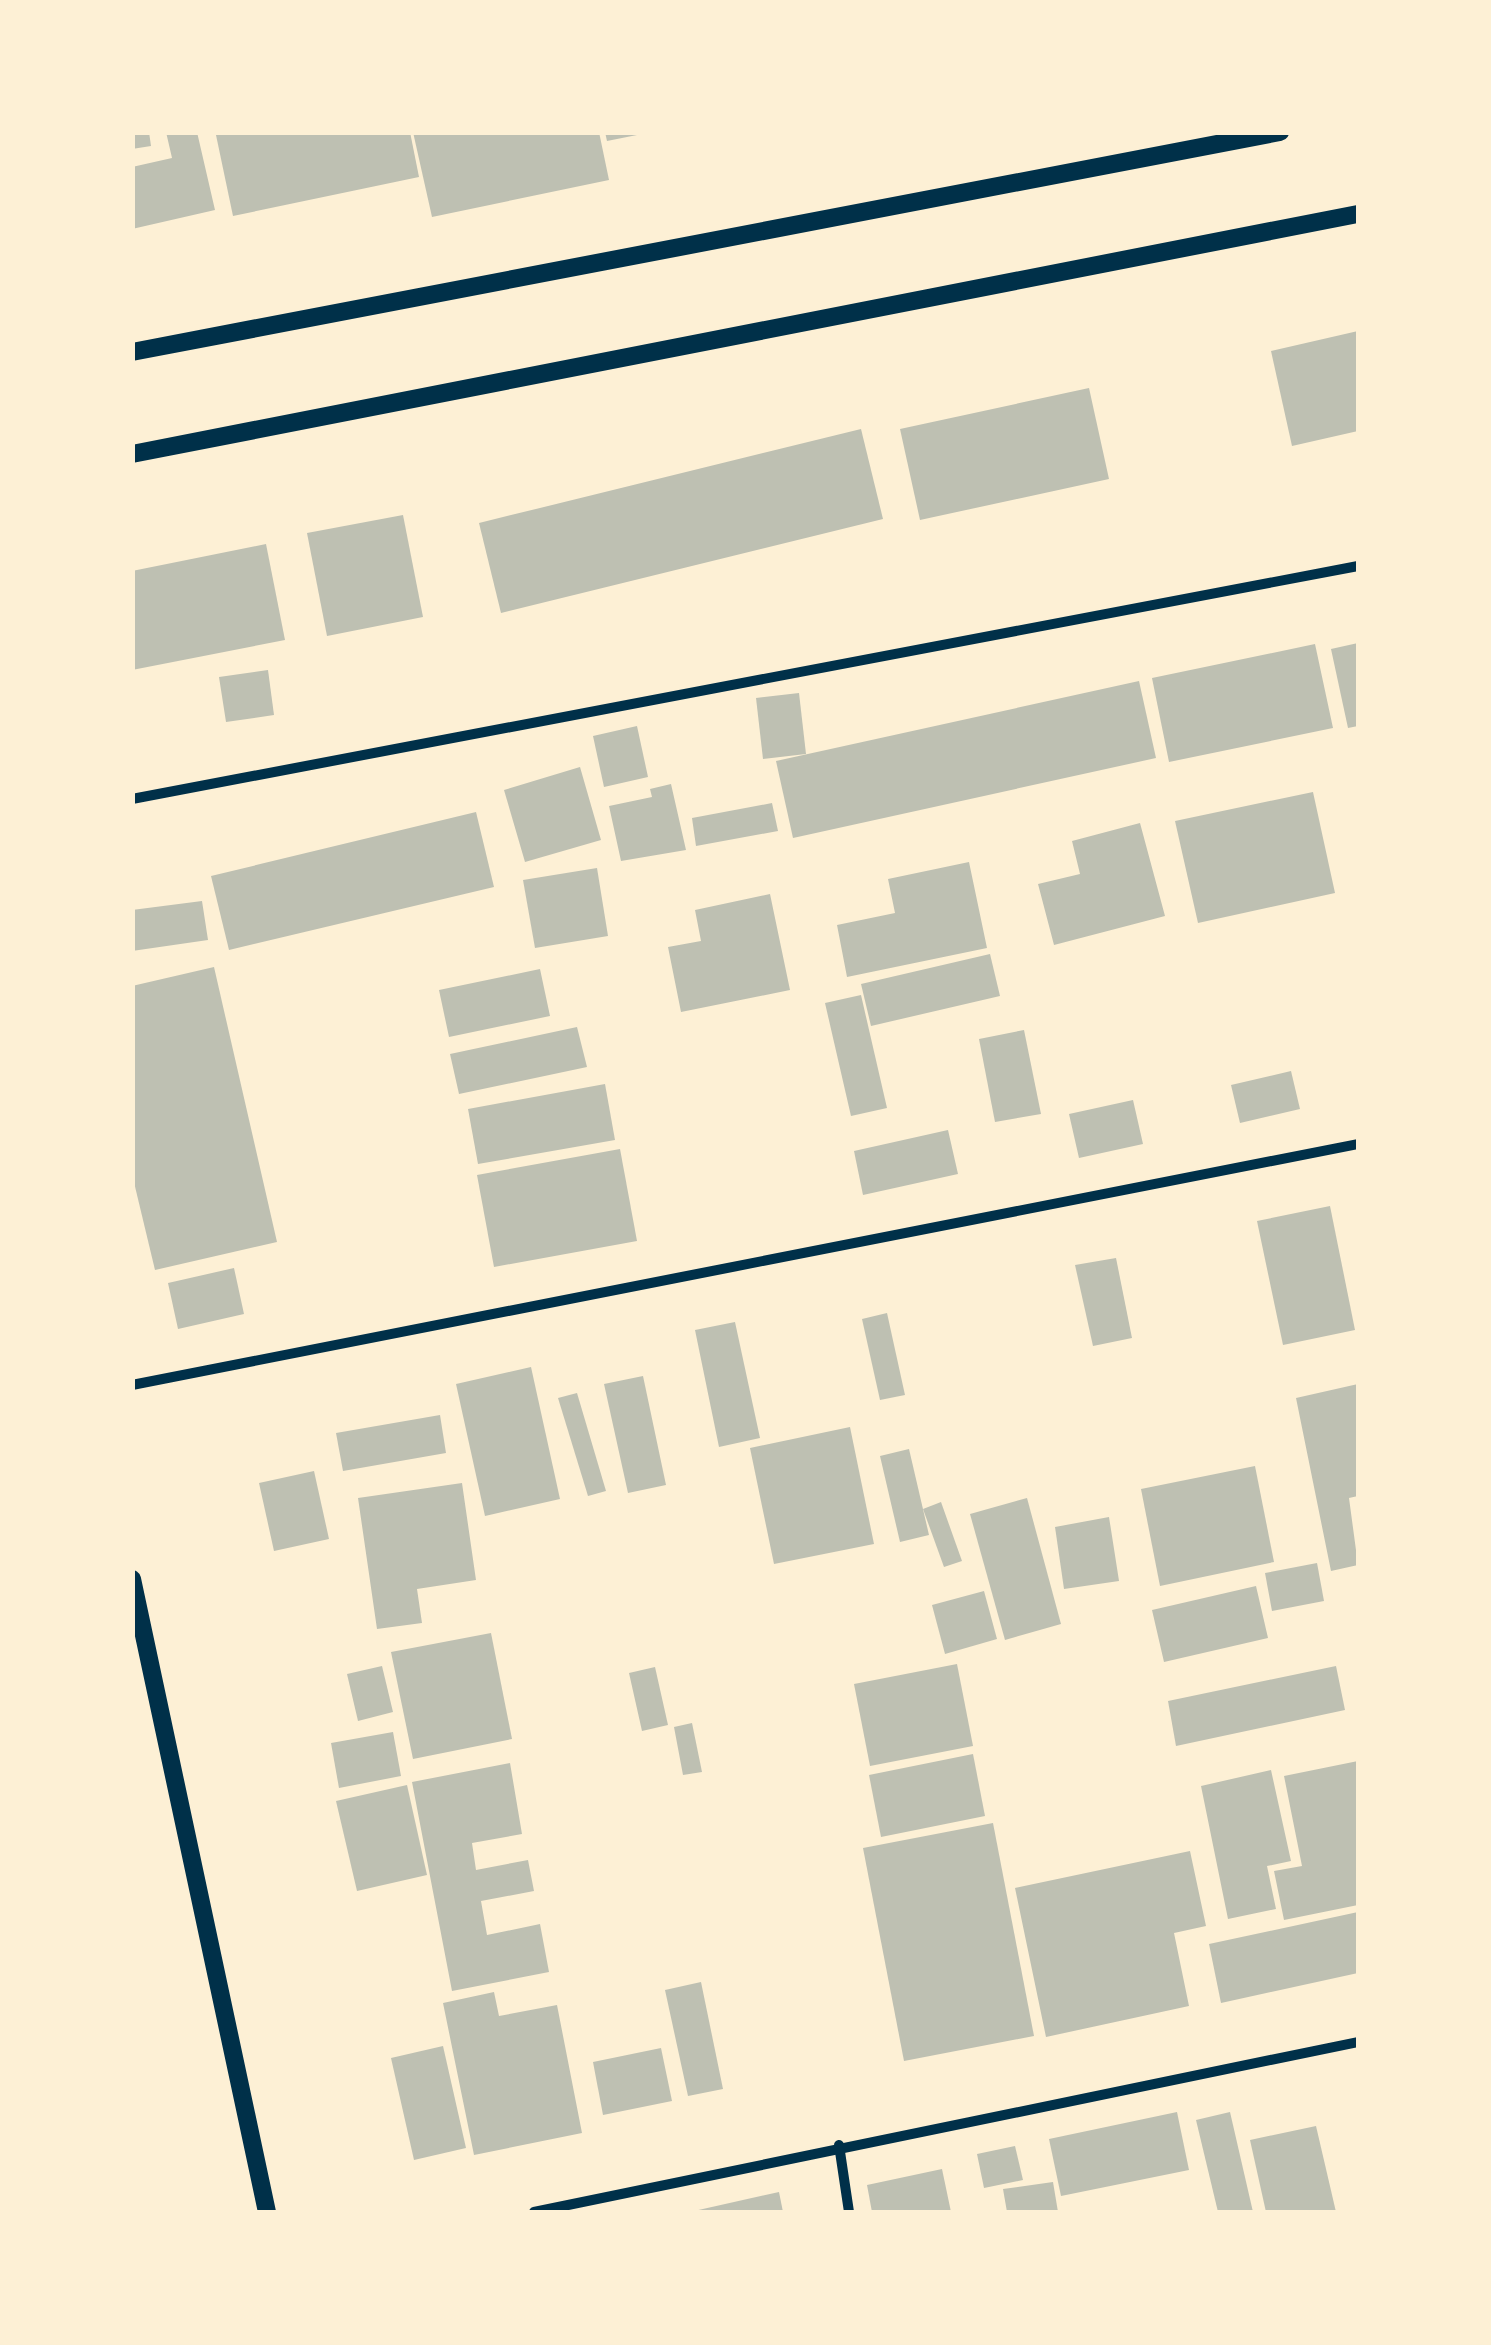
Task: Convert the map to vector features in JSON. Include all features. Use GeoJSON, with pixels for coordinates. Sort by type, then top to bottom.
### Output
{"type":"FeatureCollection","features":[{"type":"Feature","properties":{"kind":"street"},"geometry":{"type":"LineString","coordinates":[[132,352],[1280,132]]}},
{"type":"Feature","properties":{"kind":"street"},"geometry":{"type":"LineString","coordinates":[[132,454],[1358,214]]}},
{"type":"Feature","properties":{"kind":"street"},"geometry":{"type":"LineString","coordinates":[[132,799],[1358,566]]}},
{"type":"Feature","properties":{"kind":"street"},"geometry":{"type":"LineString","coordinates":[[132,1385],[1358,1144]]}},
{"type":"Feature","properties":{"kind":"street"},"geometry":{"type":"LineString","coordinates":[[132,1579],[267,2212]]}},
{"type":"Feature","properties":{"kind":"street"},"geometry":{"type":"LineString","coordinates":[[534,2212],[839,2145],[1358,2042]]}},
{"type":"Feature","properties":{"kind":"street"},"geometry":{"type":"LineString","coordinates":[[839,2145],[849,2212]]}},
{"type":"Feature","properties":{"kind":"building"},"geometry":{"type":"Polygon","coordinates":[[[132,132],[149,132],[151,146],[132,149],[132,132]]]}},
{"type":"Feature","properties":{"kind":"building"},"geometry":{"type":"Polygon","coordinates":[[[166,132],[197,132],[215,210],[132,229],[132,167],[172,158],[166,132]]]}},
{"type":"Feature","properties":{"kind":"building"},"geometry":{"type":"Polygon","coordinates":[[[410,132],[419,177],[233,216],[216,135],[410,132]]]}},
{"type":"Feature","properties":{"kind":"building"},"geometry":{"type":"Polygon","coordinates":[[[413,132],[599,132],[609,180],[432,217],[413,132]]]}},
{"type":"Feature","properties":{"kind":"building"},"geometry":{"type":"Polygon","coordinates":[[[605,132],[642,132],[642,134],[607,141],[605,132]]]}},
{"type":"Feature","properties":{"kind":"building"},"geometry":{"type":"Polygon","coordinates":[[[1358,331],[1358,431],[1292,446],[1271,351],[1358,331]]]}},
{"type":"Feature","properties":{"kind":"building"},"geometry":{"type":"Polygon","coordinates":[[[1089,388],[1109,479],[920,520],[900,429],[1089,388]]]}},
{"type":"Feature","properties":{"kind":"building"},"geometry":{"type":"Polygon","coordinates":[[[861,429],[883,519],[501,613],[479,523],[861,429]]]}},
{"type":"Feature","properties":{"kind":"building"},"geometry":{"type":"Polygon","coordinates":[[[403,515],[423,617],[327,636],[307,533],[403,515]]]}},
{"type":"Feature","properties":{"kind":"building"},"geometry":{"type":"Polygon","coordinates":[[[266,544],[285,640],[132,670],[132,571],[266,544]]]}},
{"type":"Feature","properties":{"kind":"building"},"geometry":{"type":"Polygon","coordinates":[[[1358,643],[1358,726],[1348,728],[1331,649],[1358,643]]]}},
{"type":"Feature","properties":{"kind":"building"},"geometry":{"type":"Polygon","coordinates":[[[1315,644],[1333,728],[1169,762],[1152,678],[1315,644]]]}},
{"type":"Feature","properties":{"kind":"building"},"geometry":{"type":"Polygon","coordinates":[[[268,670],[274,715],[226,722],[219,677],[268,670]]]}},
{"type":"Feature","properties":{"kind":"building"},"geometry":{"type":"Polygon","coordinates":[[[1139,681],[1156,758],[793,838],[776,761],[1139,681]]]}},
{"type":"Feature","properties":{"kind":"building"},"geometry":{"type":"Polygon","coordinates":[[[799,693],[806,754],[763,759],[756,698],[799,693]]]}},
{"type":"Feature","properties":{"kind":"building"},"geometry":{"type":"Polygon","coordinates":[[[637,726],[648,777],[604,787],[593,736],[637,726]]]}},
{"type":"Feature","properties":{"kind":"building"},"geometry":{"type":"Polygon","coordinates":[[[580,767],[601,840],[525,862],[504,790],[580,767]]]}},
{"type":"Feature","properties":{"kind":"building"},"geometry":{"type":"Polygon","coordinates":[[[671,784],[686,850],[621,861],[609,806],[652,797],[650,789],[671,784]]]}},
{"type":"Feature","properties":{"kind":"building"},"geometry":{"type":"Polygon","coordinates":[[[1313,792],[1335,893],[1198,923],[1175,821],[1313,792]]]}},
{"type":"Feature","properties":{"kind":"building"},"geometry":{"type":"Polygon","coordinates":[[[772,803],[778,831],[696,846],[692,818],[772,803]]]}},
{"type":"Feature","properties":{"kind":"building"},"geometry":{"type":"Polygon","coordinates":[[[476,812],[494,887],[229,950],[211,876],[476,812]]]}},
{"type":"Feature","properties":{"kind":"building"},"geometry":{"type":"Polygon","coordinates":[[[1140,823],[1165,916],[1054,945],[1038,884],[1080,874],[1072,841],[1140,823]]]}},
{"type":"Feature","properties":{"kind":"building"},"geometry":{"type":"Polygon","coordinates":[[[969,862],[987,948],[847,977],[837,925],[895,913],[888,879],[969,862]]]}},
{"type":"Feature","properties":{"kind":"building"},"geometry":{"type":"Polygon","coordinates":[[[597,868],[608,936],[535,948],[523,880],[597,868]]]}},
{"type":"Feature","properties":{"kind":"building"},"geometry":{"type":"Polygon","coordinates":[[[770,894],[790,990],[681,1012],[668,947],[701,941],[695,910],[770,894]]]}},
{"type":"Feature","properties":{"kind":"building"},"geometry":{"type":"Polygon","coordinates":[[[202,901],[208,940],[132,951],[132,910],[202,901]]]}},
{"type":"Feature","properties":{"kind":"building"},"geometry":{"type":"Polygon","coordinates":[[[990,954],[1000,996],[871,1026],[861,984],[990,954]]]}},
{"type":"Feature","properties":{"kind":"building"},"geometry":{"type":"Polygon","coordinates":[[[214,967],[277,1242],[155,1270],[132,1174],[132,986],[214,967]]]}},
{"type":"Feature","properties":{"kind":"building"},"geometry":{"type":"Polygon","coordinates":[[[540,969],[550,1016],[449,1037],[439,990],[540,969]]]}},
{"type":"Feature","properties":{"kind":"building"},"geometry":{"type":"Polygon","coordinates":[[[861,995],[887,1108],[851,1116],[825,1003],[861,995]]]}},
{"type":"Feature","properties":{"kind":"building"},"geometry":{"type":"Polygon","coordinates":[[[577,1027],[587,1067],[459,1094],[450,1054],[577,1027]]]}},
{"type":"Feature","properties":{"kind":"building"},"geometry":{"type":"Polygon","coordinates":[[[1024,1030],[1041,1114],[995,1122],[979,1039],[1024,1030]]]}},
{"type":"Feature","properties":{"kind":"building"},"geometry":{"type":"Polygon","coordinates":[[[1291,1071],[1300,1109],[1240,1123],[1231,1085],[1291,1071]]]}},
{"type":"Feature","properties":{"kind":"building"},"geometry":{"type":"Polygon","coordinates":[[[605,1084],[615,1140],[478,1164],[468,1109],[605,1084]]]}},
{"type":"Feature","properties":{"kind":"building"},"geometry":{"type":"Polygon","coordinates":[[[1133,1100],[1143,1144],[1079,1158],[1069,1114],[1133,1100]]]}},
{"type":"Feature","properties":{"kind":"building"},"geometry":{"type":"Polygon","coordinates":[[[948,1130],[958,1174],[863,1195],[854,1151],[948,1130]]]}},
{"type":"Feature","properties":{"kind":"building"},"geometry":{"type":"Polygon","coordinates":[[[620,1149],[637,1241],[494,1267],[477,1175],[620,1149]]]}},
{"type":"Feature","properties":{"kind":"building"},"geometry":{"type":"Polygon","coordinates":[[[1330,1206],[1355,1330],[1283,1345],[1257,1221],[1330,1206]]]}},
{"type":"Feature","properties":{"kind":"building"},"geometry":{"type":"Polygon","coordinates":[[[1116,1258],[1132,1338],[1093,1346],[1075,1265],[1116,1258]]]}},
{"type":"Feature","properties":{"kind":"building"},"geometry":{"type":"Polygon","coordinates":[[[234,1268],[244,1314],[178,1329],[168,1283],[234,1268]]]}},
{"type":"Feature","properties":{"kind":"building"},"geometry":{"type":"Polygon","coordinates":[[[887,1313],[905,1395],[880,1400],[862,1319],[887,1313]]]}},
{"type":"Feature","properties":{"kind":"building"},"geometry":{"type":"Polygon","coordinates":[[[735,1322],[760,1438],[719,1447],[695,1330],[735,1322]]]}},
{"type":"Feature","properties":{"kind":"building"},"geometry":{"type":"Polygon","coordinates":[[[531,1367],[560,1499],[485,1516],[456,1384],[531,1367]]]}},
{"type":"Feature","properties":{"kind":"building"},"geometry":{"type":"Polygon","coordinates":[[[643,1376],[666,1485],[628,1493],[604,1384],[643,1376]]]}},
{"type":"Feature","properties":{"kind":"building"},"geometry":{"type":"Polygon","coordinates":[[[1358,1384],[1358,1496],[1349,1498],[1358,1565],[1331,1571],[1296,1398],[1358,1384]]]}},
{"type":"Feature","properties":{"kind":"building"},"geometry":{"type":"Polygon","coordinates":[[[577,1393],[606,1491],[588,1496],[558,1398],[577,1393]]]}},
{"type":"Feature","properties":{"kind":"building"},"geometry":{"type":"Polygon","coordinates":[[[440,1415],[446,1453],[343,1471],[336,1433],[440,1415]]]}},
{"type":"Feature","properties":{"kind":"building"},"geometry":{"type":"Polygon","coordinates":[[[850,1427],[874,1544],[774,1564],[750,1448],[850,1427]]]}},
{"type":"Feature","properties":{"kind":"building"},"geometry":{"type":"Polygon","coordinates":[[[909,1449],[929,1535],[900,1542],[880,1456],[909,1449]]]}},
{"type":"Feature","properties":{"kind":"building"},"geometry":{"type":"Polygon","coordinates":[[[1255,1466],[1274,1562],[1160,1586],[1141,1489],[1255,1466]]]}},
{"type":"Feature","properties":{"kind":"building"},"geometry":{"type":"Polygon","coordinates":[[[314,1471],[329,1539],[274,1551],[259,1483],[314,1471]]]}},
{"type":"Feature","properties":{"kind":"building"},"geometry":{"type":"Polygon","coordinates":[[[462,1483],[476,1580],[417,1589],[422,1623],[377,1629],[358,1498],[462,1483]]]}},
{"type":"Feature","properties":{"kind":"building"},"geometry":{"type":"Polygon","coordinates":[[[1027,1498],[1061,1624],[1005,1640],[970,1514],[1027,1498]]]}},
{"type":"Feature","properties":{"kind":"building"},"geometry":{"type":"Polygon","coordinates":[[[941,1502],[962,1561],[944,1567],[923,1509],[941,1502]]]}},
{"type":"Feature","properties":{"kind":"building"},"geometry":{"type":"Polygon","coordinates":[[[1109,1517],[1119,1581],[1064,1589],[1055,1527],[1109,1517]]]}},
{"type":"Feature","properties":{"kind":"building"},"geometry":{"type":"Polygon","coordinates":[[[1317,1563],[1324,1601],[1272,1611],[1265,1573],[1317,1563]]]}},
{"type":"Feature","properties":{"kind":"building"},"geometry":{"type":"Polygon","coordinates":[[[1256,1586],[1268,1638],[1164,1662],[1152,1610],[1256,1586]]]}},
{"type":"Feature","properties":{"kind":"building"},"geometry":{"type":"Polygon","coordinates":[[[984,1591],[997,1639],[945,1654],[932,1605],[984,1591]]]}},
{"type":"Feature","properties":{"kind":"building"},"geometry":{"type":"Polygon","coordinates":[[[491,1633],[512,1739],[413,1759],[391,1652],[491,1633]]]}},
{"type":"Feature","properties":{"kind":"building"},"geometry":{"type":"Polygon","coordinates":[[[957,1664],[973,1746],[870,1766],[854,1684],[957,1664]]]}},
{"type":"Feature","properties":{"kind":"building"},"geometry":{"type":"Polygon","coordinates":[[[382,1666],[393,1712],[358,1721],[347,1674],[382,1666]]]}},
{"type":"Feature","properties":{"kind":"building"},"geometry":{"type":"Polygon","coordinates":[[[1336,1666],[1345,1710],[1176,1746],[1168,1701],[1336,1666]]]}},
{"type":"Feature","properties":{"kind":"building"},"geometry":{"type":"Polygon","coordinates":[[[655,1667],[668,1725],[642,1731],[629,1673],[655,1667]]]}},
{"type":"Feature","properties":{"kind":"building"},"geometry":{"type":"Polygon","coordinates":[[[692,1723],[702,1772],[683,1775],[674,1727],[692,1723]]]}},
{"type":"Feature","properties":{"kind":"building"},"geometry":{"type":"Polygon","coordinates":[[[393,1732],[401,1776],[339,1788],[331,1743],[393,1732]]]}},
{"type":"Feature","properties":{"kind":"building"},"geometry":{"type":"Polygon","coordinates":[[[973,1754],[985,1816],[881,1837],[869,1775],[973,1754]]]}},
{"type":"Feature","properties":{"kind":"building"},"geometry":{"type":"Polygon","coordinates":[[[1358,1761],[1358,1905],[1284,1920],[1274,1871],[1302,1866],[1284,1776],[1358,1761]]]}},
{"type":"Feature","properties":{"kind":"building"},"geometry":{"type":"Polygon","coordinates":[[[510,1763],[522,1834],[472,1843],[476,1870],[528,1860],[534,1891],[481,1901],[487,1935],[540,1924],[549,1972],[452,1991],[412,1782],[510,1763]]]}},
{"type":"Feature","properties":{"kind":"building"},"geometry":{"type":"Polygon","coordinates":[[[1271,1770],[1291,1861],[1267,1866],[1276,1909],[1228,1919],[1201,1786],[1271,1770]]]}},
{"type":"Feature","properties":{"kind":"building"},"geometry":{"type":"Polygon","coordinates":[[[407,1785],[427,1875],[357,1891],[336,1801],[407,1785]]]}},
{"type":"Feature","properties":{"kind":"building"},"geometry":{"type":"Polygon","coordinates":[[[993,1823],[1034,2036],[904,2061],[863,1848],[993,1823]]]}},
{"type":"Feature","properties":{"kind":"building"},"geometry":{"type":"Polygon","coordinates":[[[1190,1851],[1206,1926],[1174,1933],[1189,2006],[1046,2037],[1015,1888],[1190,1851]]]}},
{"type":"Feature","properties":{"kind":"building"},"geometry":{"type":"Polygon","coordinates":[[[1358,1912],[1358,1973],[1221,2003],[1209,1944],[1358,1912]]]}},
{"type":"Feature","properties":{"kind":"building"},"geometry":{"type":"Polygon","coordinates":[[[701,1982],[723,2089],[688,2096],[665,1990],[701,1982]]]}},
{"type":"Feature","properties":{"kind":"building"},"geometry":{"type":"Polygon","coordinates":[[[494,1992],[499,2016],[557,2005],[582,2133],[474,2155],[443,2003],[494,1992]]]}},
{"type":"Feature","properties":{"kind":"building"},"geometry":{"type":"Polygon","coordinates":[[[443,2046],[466,2148],[414,2160],[391,2058],[443,2046]]]}},
{"type":"Feature","properties":{"kind":"building"},"geometry":{"type":"Polygon","coordinates":[[[661,2048],[672,2101],[603,2115],[593,2062],[661,2048]]]}},
{"type":"Feature","properties":{"kind":"building"},"geometry":{"type":"Polygon","coordinates":[[[1177,2112],[1189,2170],[1061,2196],[1049,2139],[1177,2112]]]}},
{"type":"Feature","properties":{"kind":"building"},"geometry":{"type":"Polygon","coordinates":[[[1230,2112],[1253,2212],[1218,2212],[1196,2120],[1230,2112]]]}},
{"type":"Feature","properties":{"kind":"building"},"geometry":{"type":"Polygon","coordinates":[[[1316,2126],[1336,2212],[1266,2212],[1250,2140],[1316,2126]]]}},
{"type":"Feature","properties":{"kind":"building"},"geometry":{"type":"Polygon","coordinates":[[[1015,2146],[1023,2180],[984,2188],[977,2154],[1015,2146]]]}},
{"type":"Feature","properties":{"kind":"building"},"geometry":{"type":"Polygon","coordinates":[[[942,2169],[951,2212],[872,2212],[867,2185],[942,2169]]]}},
{"type":"Feature","properties":{"kind":"building"},"geometry":{"type":"Polygon","coordinates":[[[1053,2182],[1058,2212],[1007,2212],[1003,2189],[1053,2182]]]}},
{"type":"Feature","properties":{"kind":"building"},"geometry":{"type":"Polygon","coordinates":[[[779,2192],[783,2212],[694,2212],[694,2211],[779,2192]]]}}]}
